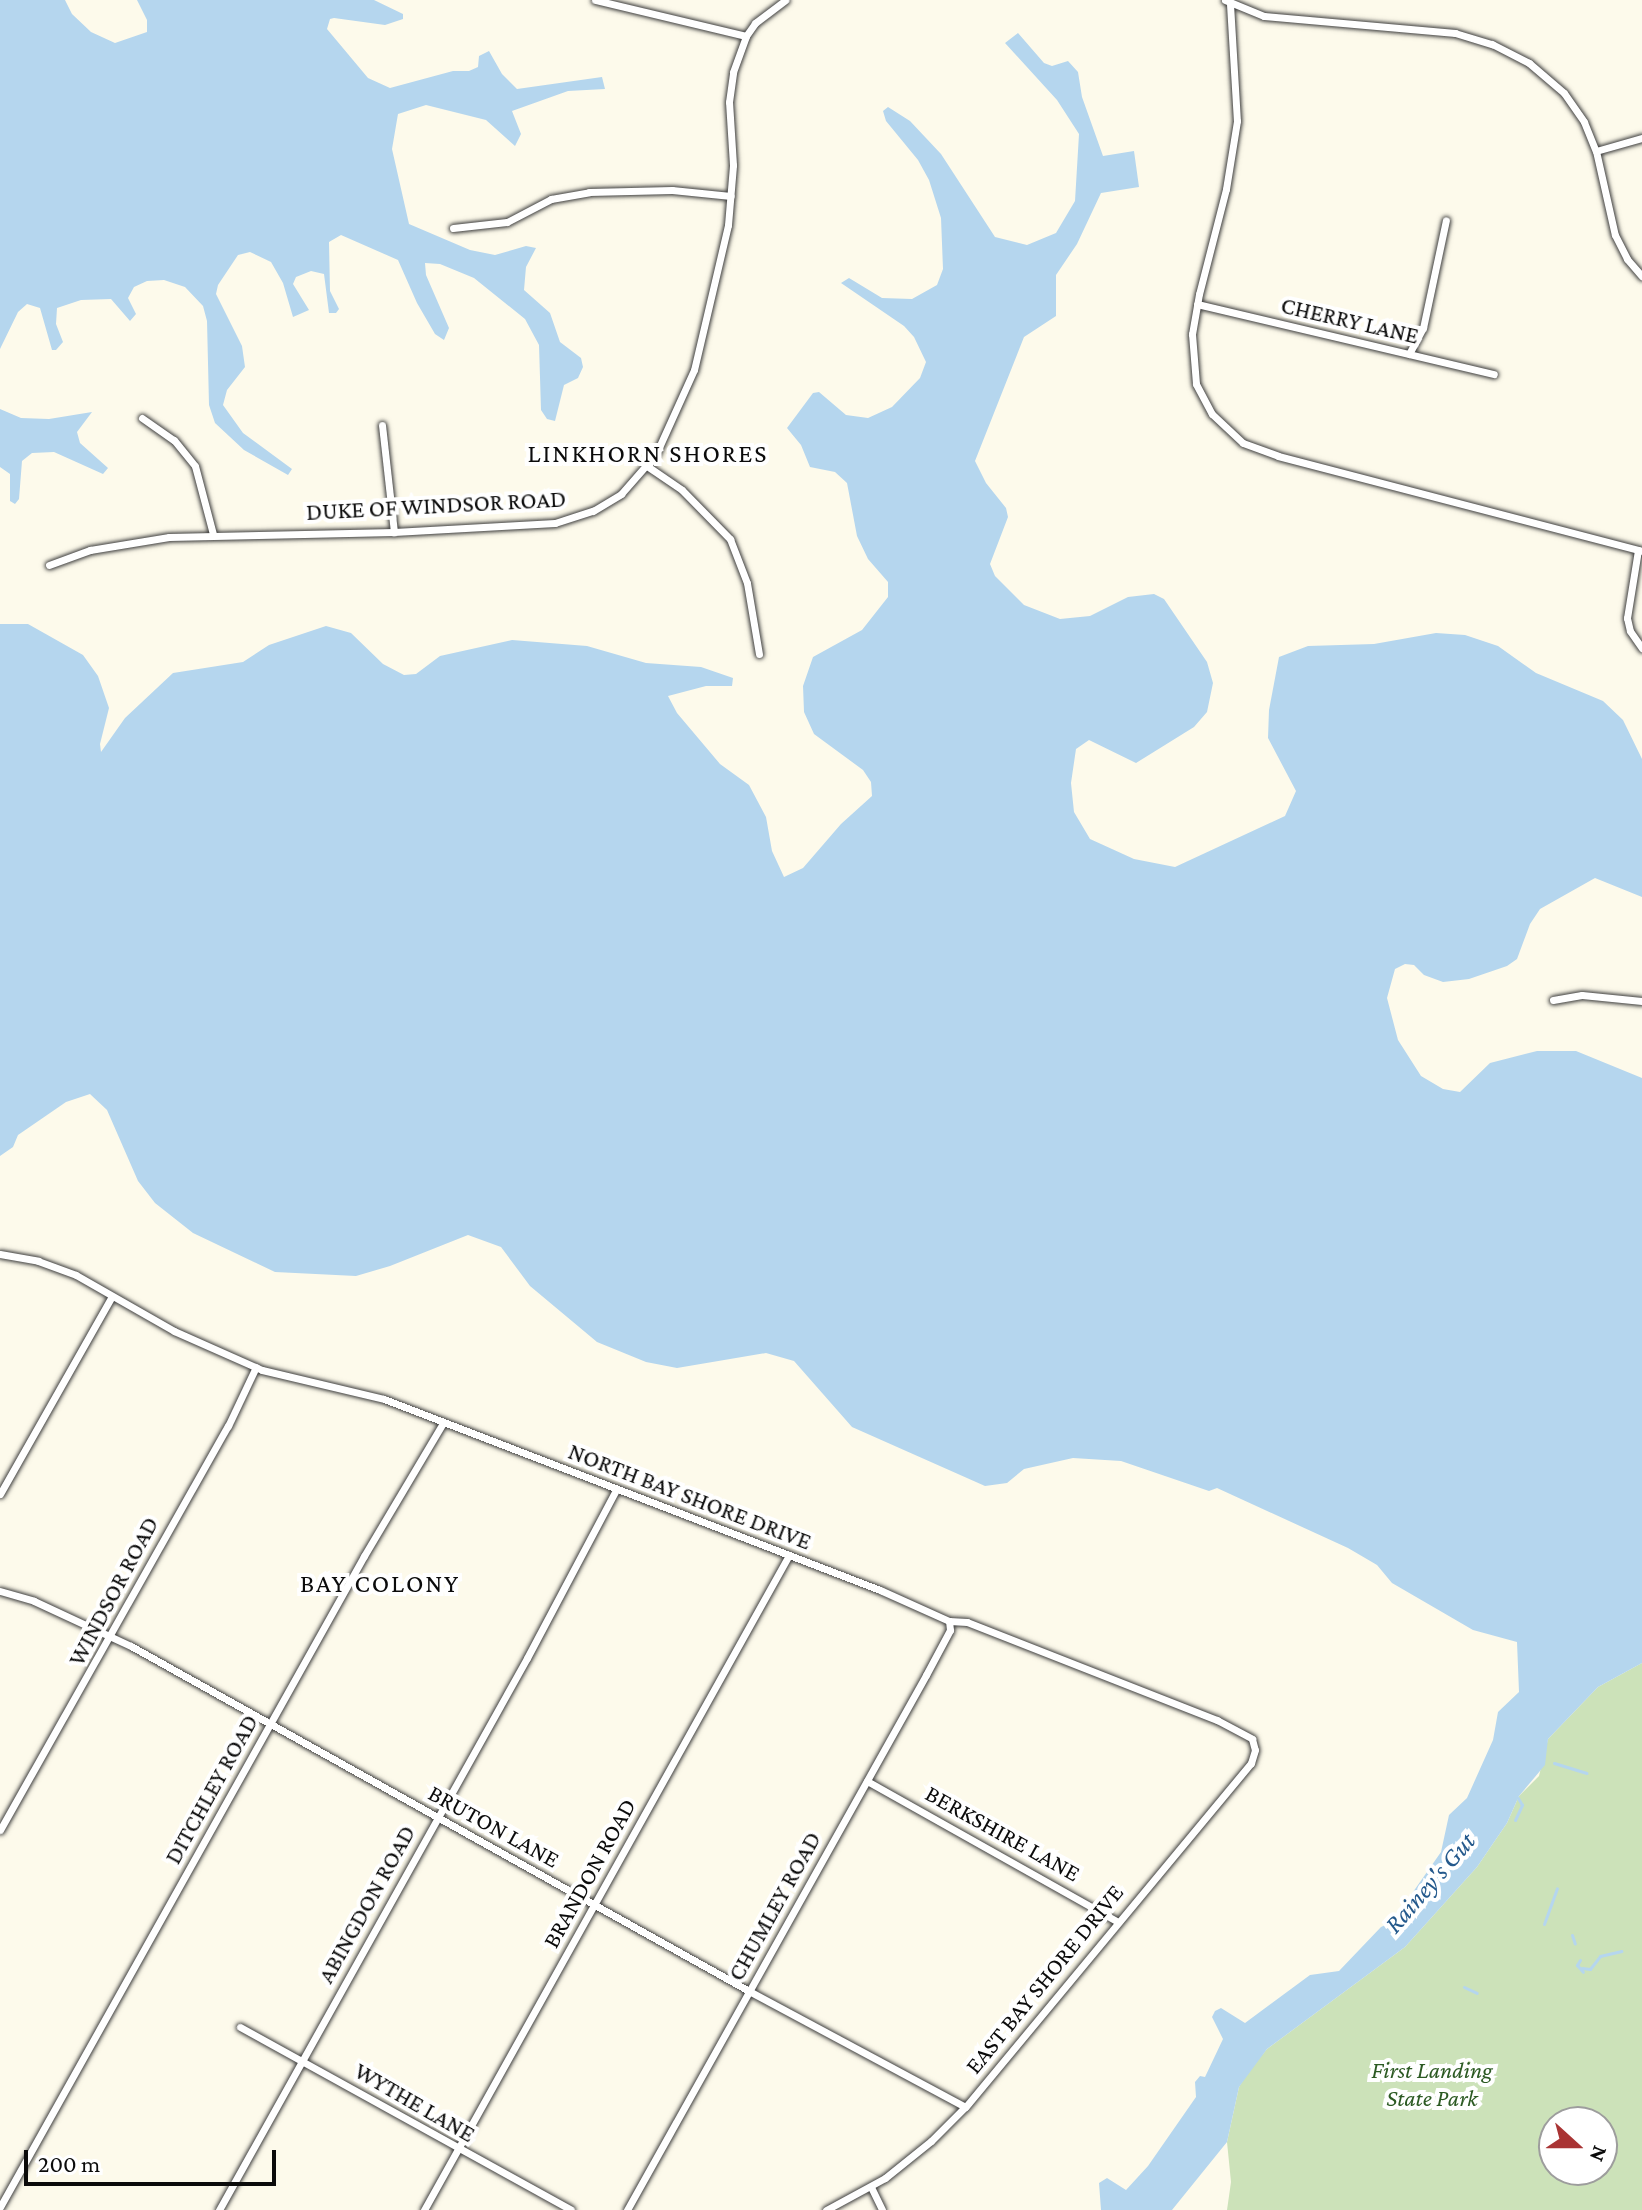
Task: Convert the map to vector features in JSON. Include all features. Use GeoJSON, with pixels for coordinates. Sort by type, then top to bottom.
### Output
{"type":"FeatureCollection","features":[{"type":"Feature","properties":{"kind":"street"},"geometry":{"type":"LineString","coordinates":[[595,0],[631,4],[746,36]]}},
{"type":"Feature","properties":{"kind":"street","name":"DUKE OF WINDSOR ROAD"},"geometry":{"type":"LineString","coordinates":[[49,565],[115,544],[213,534],[394,532],[568,520],[608,503],[647,466],[666,435],[694,370],[716,285],[731,196],[730,90],[746,36],[761,17],[785,0]]}},
{"type":"Feature","properties":{"kind":"street"},"geometry":{"type":"LineString","coordinates":[[1642,276],[1627,259],[1615,235],[1596,151],[1580,115],[1554,83],[1529,63],[1492,44],[1455,33],[1264,16],[1227,2],[1237,121],[1226,189],[1197,304],[1192,355],[1200,395],[1213,416],[1243,443],[1289,459],[1640,551],[1627,618],[1633,639],[1642,648]]}},
{"type":"Feature","properties":{"kind":"street"},"geometry":{"type":"LineString","coordinates":[[1596,151],[1642,138]]}},
{"type":"Feature","properties":{"kind":"street"},"geometry":{"type":"LineString","coordinates":[[453,228],[507,222],[551,199],[589,192],[672,190],[731,196]]}},
{"type":"Feature","properties":{"kind":"street"},"geometry":{"type":"LineString","coordinates":[[1409,354],[1423,328],[1446,220]]}},
{"type":"Feature","properties":{"kind":"street","name":"CHERRY LANE"},"geometry":{"type":"LineString","coordinates":[[1197,304],[1494,374]]}},
{"type":"Feature","properties":{"kind":"street"},"geometry":{"type":"LineString","coordinates":[[142,418],[174,440],[195,466],[213,534]]}},
{"type":"Feature","properties":{"kind":"street"},"geometry":{"type":"LineString","coordinates":[[382,425],[394,532]]}},
{"type":"Feature","properties":{"kind":"street"},"geometry":{"type":"LineString","coordinates":[[647,466],[682,490],[730,539],[747,583],[759,654]]}},
{"type":"Feature","properties":{"kind":"street"},"geometry":{"type":"LineString","coordinates":[[1553,1000],[1582,995],[1642,1001]]}},
{"type":"Feature","properties":{"kind":"street","name":"NORTH BAY SHORE DRIVE"},"geometry":{"type":"LineString","coordinates":[[0,1254],[57,1267],[186,1337],[256,1367],[384,1399],[789,1555],[949,1621],[967,1622],[1217,1720],[1252,1739]]}},
{"type":"Feature","properties":{"kind":"street"},"geometry":{"type":"LineString","coordinates":[[0,1494],[112,1296]]}},
{"type":"Feature","properties":{"kind":"street","name":"WINDSOR ROAD"},"geometry":{"type":"LineString","coordinates":[[0,1830],[228,1426],[256,1367]]}},
{"type":"Feature","properties":{"kind":"street","name":"DITCHLEY ROAD"},"geometry":{"type":"LineString","coordinates":[[0,2207],[270,1724],[443,1423]]}},
{"type":"Feature","properties":{"kind":"street","name":"ABINGDON ROAD"},"geometry":{"type":"LineString","coordinates":[[219,2210],[616,1490]]}},
{"type":"Feature","properties":{"kind":"street","name":"BRANDON ROAD"},"geometry":{"type":"LineString","coordinates":[[424,2210],[789,1555]]}},
{"type":"Feature","properties":{"kind":"street","name":"BRUTON LANE"},"geometry":{"type":"LineString","coordinates":[[0,1591],[34,1601],[111,1635],[749,1991],[965,2107]]}},
{"type":"Feature","properties":{"kind":"street","name":"CHUMLEY ROAD"},"geometry":{"type":"LineString","coordinates":[[627,2210],[950,1630],[949,1621]]}},
{"type":"Feature","properties":{"kind":"street","name":"EAST BAY SHORE DRIVE"},"geometry":{"type":"LineString","coordinates":[[826,2210],[871,2187],[931,2141],[965,2107],[1251,1763],[1255,1750],[1252,1739]]}},
{"type":"Feature","properties":{"kind":"street","name":"BERKSHIRE LANE"},"geometry":{"type":"LineString","coordinates":[[867,1781],[1118,1922]]}},
{"type":"Feature","properties":{"kind":"street","name":"WYTHE LANE"},"geometry":{"type":"LineString","coordinates":[[240,2027],[571,2210]]}},
{"type":"Feature","properties":{"kind":"street"},"geometry":{"type":"LineString","coordinates":[[871,2187],[882,2210]]}},
{"type":"Feature","properties":{"kind":"green space","name":"First Landing State Park"},"geometry":{"type":"Polygon","coordinates":[[[1642,1663],[1642,2210],[1227,2210],[1231,2182],[1227,2142],[1239,2087],[1248,2072],[1267,2049],[1405,1947],[1477,1867],[1507,1823],[1519,1796],[1539,1776],[1548,1739],[1598,1687],[1642,1663]]]}},
{"type":"Feature","properties":{"kind":"water"},"geometry":{"type":"Polygon","coordinates":[[[0,0],[65,0],[72,14],[91,32],[115,43],[147,32],[147,20],[137,0],[374,0],[403,14],[403,19],[385,25],[334,18],[330,19],[327,29],[368,78],[390,88],[453,71],[469,71],[478,67],[479,56],[489,51],[502,74],[517,89],[602,77],[605,89],[568,91],[512,111],[521,134],[515,146],[486,120],[426,105],[398,114],[392,149],[409,224],[470,250],[495,255],[526,246],[536,248],[526,267],[524,290],[550,313],[560,342],[581,358],[583,367],[578,378],[564,385],[555,421],[547,419],[541,410],[539,345],[525,319],[474,278],[440,264],[425,263],[426,275],[449,328],[444,340],[435,334],[417,303],[398,260],[341,235],[329,242],[330,291],[339,309],[336,313],[329,313],[324,274],[311,271],[296,277],[293,284],[309,310],[293,317],[283,283],[271,262],[250,252],[238,255],[218,285],[216,294],[242,346],[245,367],[227,390],[223,405],[243,433],[292,469],[288,475],[244,450],[215,423],[209,405],[207,321],[203,306],[185,287],[164,280],[147,281],[134,287],[128,298],[136,314],[130,321],[111,299],[81,300],[57,308],[56,324],[63,342],[56,350],[52,350],[40,308],[27,304],[18,312],[0,349],[0,0]]]}},
{"type":"Feature","properties":{"kind":"water","name":"Rainey's Gut"},"geometry":{"type":"Polygon","coordinates":[[[1018,33],[1044,63],[1052,66],[1068,61],[1078,72],[1082,97],[1103,156],[1134,151],[1139,187],[1101,193],[1077,244],[1056,275],[1056,316],[1024,337],[975,461],[986,483],[1006,508],[1008,517],[990,564],[995,576],[1024,605],[1060,619],[1090,616],[1128,597],[1154,594],[1164,599],[1207,662],[1213,683],[1207,712],[1194,727],[1136,763],[1089,740],[1076,749],[1071,783],[1074,812],[1090,839],[1134,859],[1175,867],[1285,816],[1296,791],[1268,738],[1269,710],[1279,657],[1308,646],[1374,644],[1436,633],[1465,635],[1498,646],[1536,673],[1603,701],[1623,720],[1642,759],[1642,897],[1595,878],[1540,909],[1530,924],[1517,959],[1507,966],[1469,979],[1443,982],[1424,975],[1414,965],[1405,964],[1395,969],[1387,998],[1398,1040],[1421,1076],[1443,1089],[1460,1092],[1490,1063],[1537,1051],[1576,1051],[1642,1078],[1642,1663],[1598,1687],[1548,1739],[1545,1765],[1519,1796],[1507,1823],[1477,1867],[1405,1947],[1267,2049],[1239,2087],[1227,2142],[1172,2210],[1101,2210],[1099,2183],[1107,2178],[1126,2190],[1148,2166],[1196,2097],[1195,2082],[1200,2076],[1205,2077],[1223,2039],[1212,2017],[1215,2011],[1221,2008],[1245,2023],[1310,1975],[1339,1971],[1381,1927],[1392,1922],[1441,1852],[1449,1815],[1467,1798],[1493,1740],[1498,1712],[1519,1692],[1517,1642],[1473,1630],[1392,1583],[1377,1565],[1348,1548],[1217,1488],[1209,1491],[1121,1461],[1073,1458],[1024,1469],[1007,1483],[985,1486],[852,1427],[794,1361],[766,1353],[677,1368],[646,1362],[597,1342],[530,1286],[501,1247],[468,1235],[356,1276],[275,1272],[193,1233],[155,1203],[138,1181],[107,1110],[90,1094],[66,1102],[18,1135],[13,1147],[0,1156],[0,624],[28,624],[83,655],[98,676],[109,708],[100,744],[101,752],[125,718],[173,673],[243,662],[269,645],[326,626],[351,633],[383,664],[404,675],[416,674],[440,656],[512,640],[587,646],[646,663],[701,667],[733,678],[732,686],[706,686],[668,696],[677,713],[720,764],[749,785],[766,817],[772,851],[784,877],[803,868],[841,824],[872,796],[871,782],[863,770],[814,734],[804,712],[803,686],[813,657],[862,630],[888,597],[888,582],[868,559],[857,536],[847,483],[835,472],[810,467],[801,445],[787,428],[813,393],[819,392],[846,415],[868,418],[892,407],[920,378],[926,362],[914,337],[904,326],[841,283],[849,278],[882,298],[912,299],[937,285],[943,269],[941,218],[929,180],[918,160],[886,121],[883,111],[888,107],[910,121],[941,154],[995,237],[1027,245],[1056,233],[1075,201],[1079,134],[1057,100],[1005,43],[1018,33]]]}},
{"type":"Feature","properties":{"kind":"water"},"geometry":{"type":"Polygon","coordinates":[[[0,409],[21,418],[49,419],[92,412],[77,432],[80,443],[108,468],[103,474],[54,452],[32,453],[22,461],[19,499],[15,504],[10,501],[10,474],[0,467],[0,409]]]}},
{"type":"Feature","properties":{"kind":"waterway"},"geometry":{"type":"LineString","coordinates":[[1554,1763],[1587,1773]]}},
{"type":"Feature","properties":{"kind":"waterway"},"geometry":{"type":"LineString","coordinates":[[1515,1820],[1522,1805],[1518,1798]]}},
{"type":"Feature","properties":{"kind":"waterway"},"geometry":{"type":"LineString","coordinates":[[1544,1924],[1557,1888]]}},
{"type":"Feature","properties":{"kind":"waterway"},"geometry":{"type":"LineString","coordinates":[[1572,1935],[1575,1944]]}},
{"type":"Feature","properties":{"kind":"waterway"},"geometry":{"type":"LineString","coordinates":[[1582,1968],[1590,1969],[1600,1956],[1621,1951]]}},
{"type":"Feature","properties":{"kind":"waterway"},"geometry":{"type":"LineString","coordinates":[[1580,1960],[1577,1965],[1583,1972]]}},
{"type":"Feature","properties":{"kind":"waterway"},"geometry":{"type":"LineString","coordinates":[[1464,1987],[1477,1993]]}},
{"type":"Feature","properties":{"kind":"district","name":"LINKHORN SHORES"},"geometry":{"type":"Point","coordinates":[648,454]}},
{"type":"Feature","properties":{"kind":"district","name":"BAY COLONY"},"geometry":{"type":"Point","coordinates":[380,1584]}}]}
